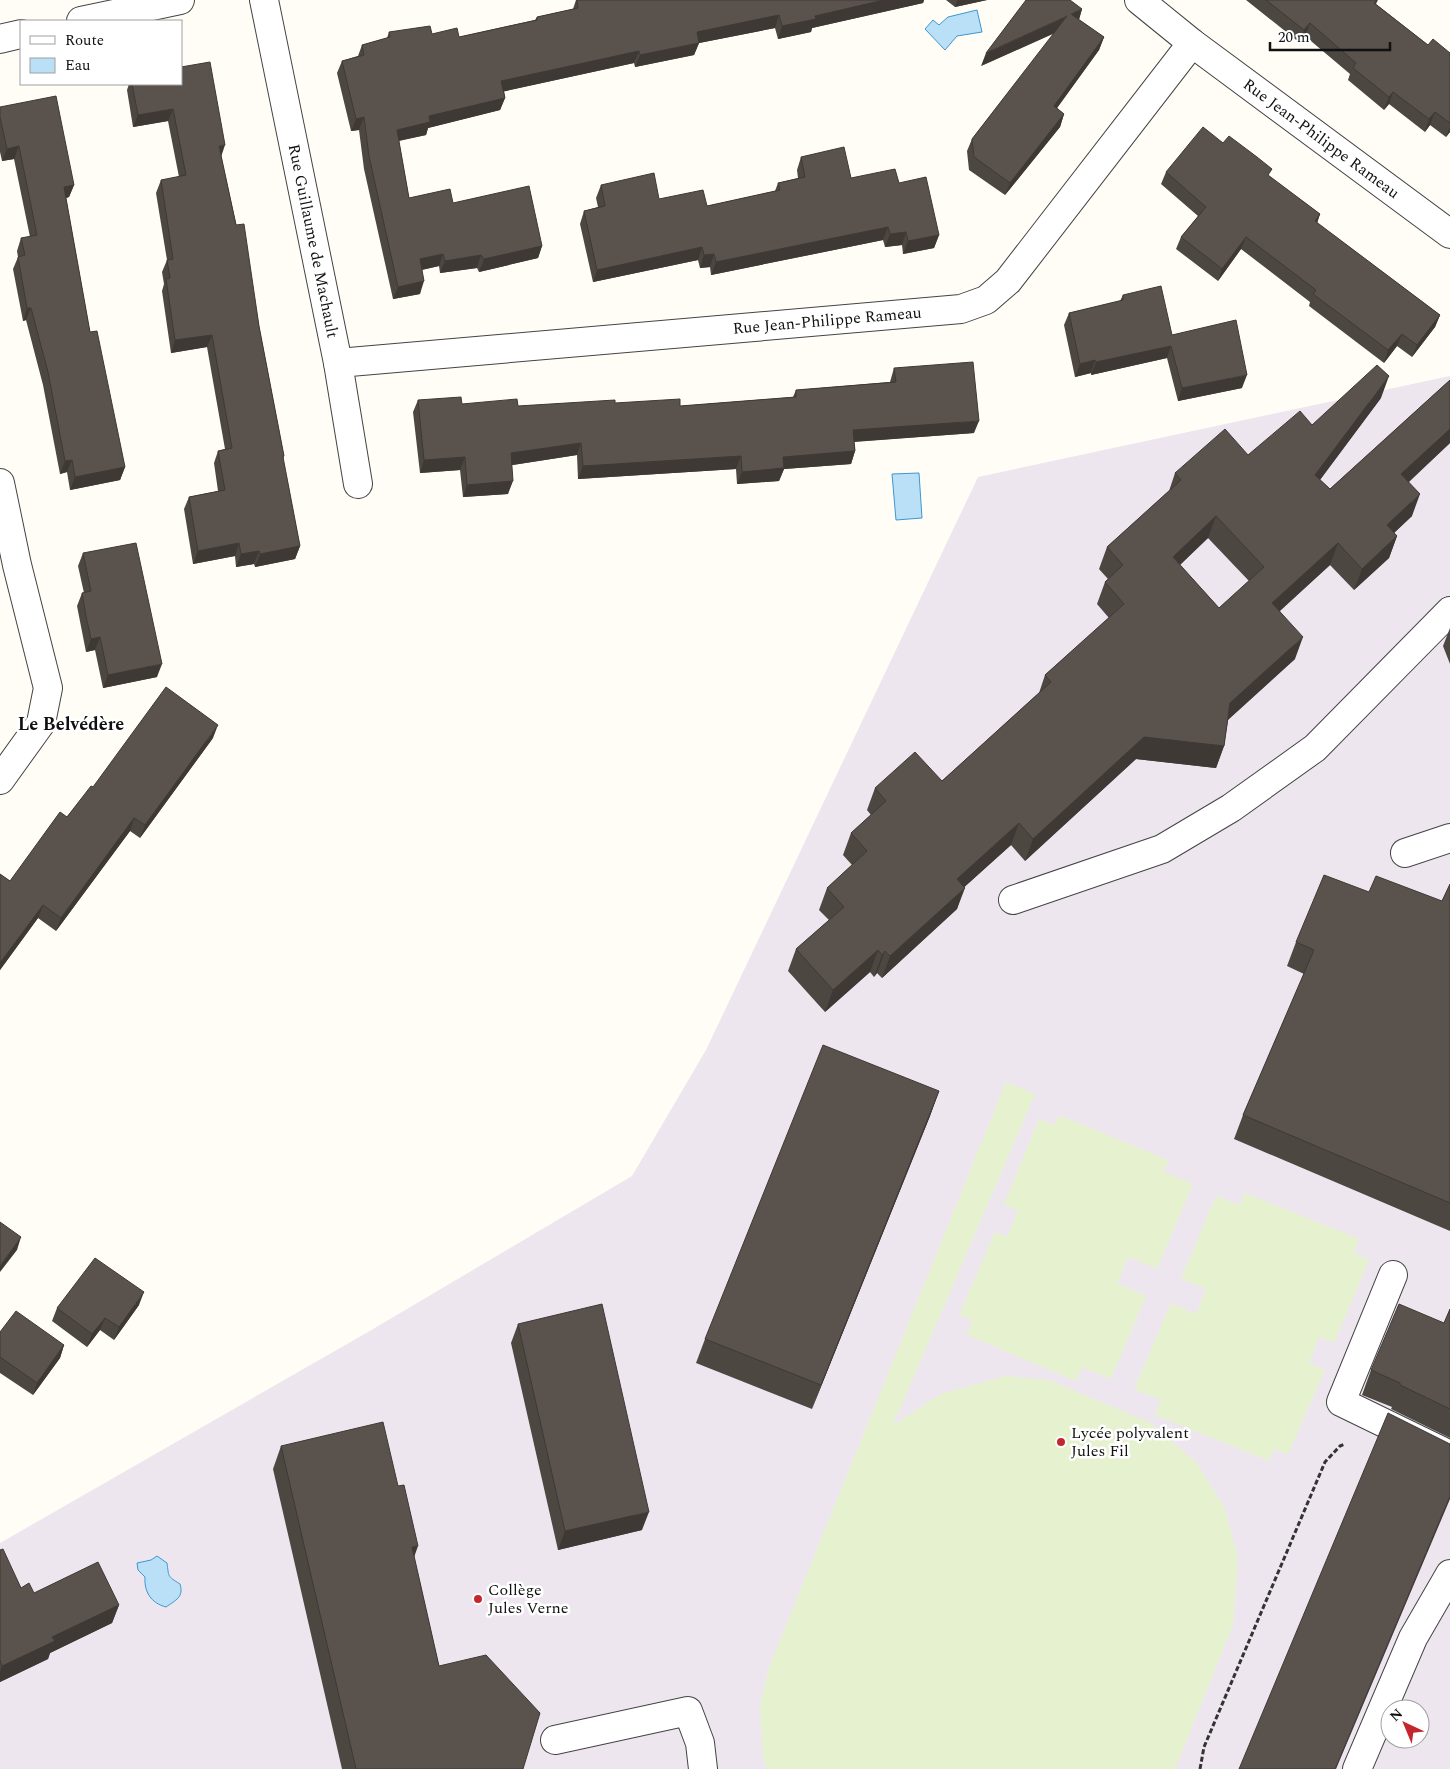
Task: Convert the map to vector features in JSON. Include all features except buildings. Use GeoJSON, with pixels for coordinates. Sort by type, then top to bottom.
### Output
{"type":"FeatureCollection","features":[{"type":"Feature","properties":{"kind":"street"},"geometry":{"type":"LineString","coordinates":[[86,20],[180,0]]}},
{"type":"Feature","properties":{"kind":"street","name":"Rue Guillaume de Machault"},"geometry":{"type":"LineString","coordinates":[[264,0],[338,363],[358,484]]}},
{"type":"Feature","properties":{"kind":"street","name":"Rue Jean-Philippe Rameau"},"geometry":{"type":"LineString","coordinates":[[1138,0],[1192,43],[1450,234]]}},
{"type":"Feature","properties":{"kind":"street"},"geometry":{"type":"LineString","coordinates":[[0,39],[20,34]]}},
{"type":"Feature","properties":{"kind":"street","name":"Rue Jean-Philippe Rameau"},"geometry":{"type":"LineString","coordinates":[[338,363],[961,309],[986,300],[1008,281],[1192,43]]}},
{"type":"Feature","properties":{"kind":"street"},"geometry":{"type":"LineString","coordinates":[[0,483],[17,565],[48,688],[41,723],[0,780]]}},
{"type":"Feature","properties":{"kind":"street"},"geometry":{"type":"LineString","coordinates":[[1013,900],[1162,849],[1231,808],[1315,748],[1450,610]]}},
{"type":"Feature","properties":{"kind":"street"},"geometry":{"type":"LineString","coordinates":[[1405,853],[1450,838]]}},
{"type":"Feature","properties":{"kind":"street"},"geometry":{"type":"LineString","coordinates":[[1393,1276],[1341,1402],[1450,1455]]}},
{"type":"Feature","properties":{"kind":"street"},"geometry":{"type":"LineString","coordinates":[[1357,1769],[1413,1638],[1450,1574]]}},
{"type":"Feature","properties":{"kind":"street"},"geometry":{"type":"LineString","coordinates":[[555,1740],[688,1711],[700,1743],[703,1769]]}},
{"type":"Feature","properties":{"kind":"path"},"geometry":{"type":"LineString","coordinates":[[1200,1769],[1204,1747],[1325,1462],[1340,1446],[1397,1428]]}},
{"type":"Feature","properties":{"kind":"shaded area"},"geometry":{"type":"Polygon","coordinates":[[[1450,376],[1450,1769],[0,1769],[0,1543],[368,1332],[632,1176],[706,1050],[978,477],[1450,376]]]}},
{"type":"Feature","properties":{"kind":"green space"},"geometry":{"type":"Polygon","coordinates":[[[1006,1082],[1035,1094],[893,1425],[941,1394],[1005,1376],[1049,1380],[1149,1422],[1196,1462],[1225,1509],[1238,1558],[1233,1625],[1175,1769],[767,1769],[763,1758],[760,1706],[768,1670],[1006,1082]]]}},
{"type":"Feature","properties":{"kind":"green space"},"geometry":{"type":"Polygon","coordinates":[[[1059,1115],[1168,1160],[1164,1172],[1193,1184],[1157,1269],[1128,1257],[1117,1283],[1146,1296],[1111,1379],[1082,1367],[1076,1381],[967,1335],[972,1320],[959,1315],[995,1232],[1007,1237],[1018,1211],[1004,1204],[1039,1119],[1054,1125],[1059,1115]]]}},
{"type":"Feature","properties":{"kind":"green space"},"geometry":{"type":"Polygon","coordinates":[[[1245,1193],[1359,1239],[1354,1253],[1369,1260],[1334,1343],[1319,1337],[1309,1363],[1325,1370],[1288,1454],[1274,1449],[1269,1461],[1155,1415],[1161,1400],[1134,1389],[1171,1303],[1196,1314],[1206,1289],[1181,1279],[1216,1196],[1239,1205],[1245,1193]]]}},
{"type":"Feature","properties":{"kind":"water"},"geometry":{"type":"Polygon","coordinates":[[[977,10],[982,32],[957,36],[945,50],[925,29],[933,20],[939,25],[948,17],[977,10]]]}},
{"type":"Feature","properties":{"kind":"water"},"geometry":{"type":"Polygon","coordinates":[[[919,473],[922,518],[896,520],[892,474],[919,473]]]}},
{"type":"Feature","properties":{"kind":"water"},"geometry":{"type":"Polygon","coordinates":[[[157,1556],[167,1563],[169,1576],[180,1584],[181,1588],[178,1598],[166,1607],[152,1600],[147,1592],[145,1577],[138,1570],[137,1563],[151,1560],[157,1556]]]}},
{"type":"Feature","properties":{"kind":"place","name":"Lycée polyvalent Jules Fil"},"geometry":{"type":"Point","coordinates":[1061,1442]}},
{"type":"Feature","properties":{"kind":"place","name":"Collège Jules Verne"},"geometry":{"type":"Point","coordinates":[478,1599]}},
{"type":"Feature","properties":{"kind":"district","name":"Le Belvédère"},"geometry":{"type":"Point","coordinates":[71,724]}}]}
